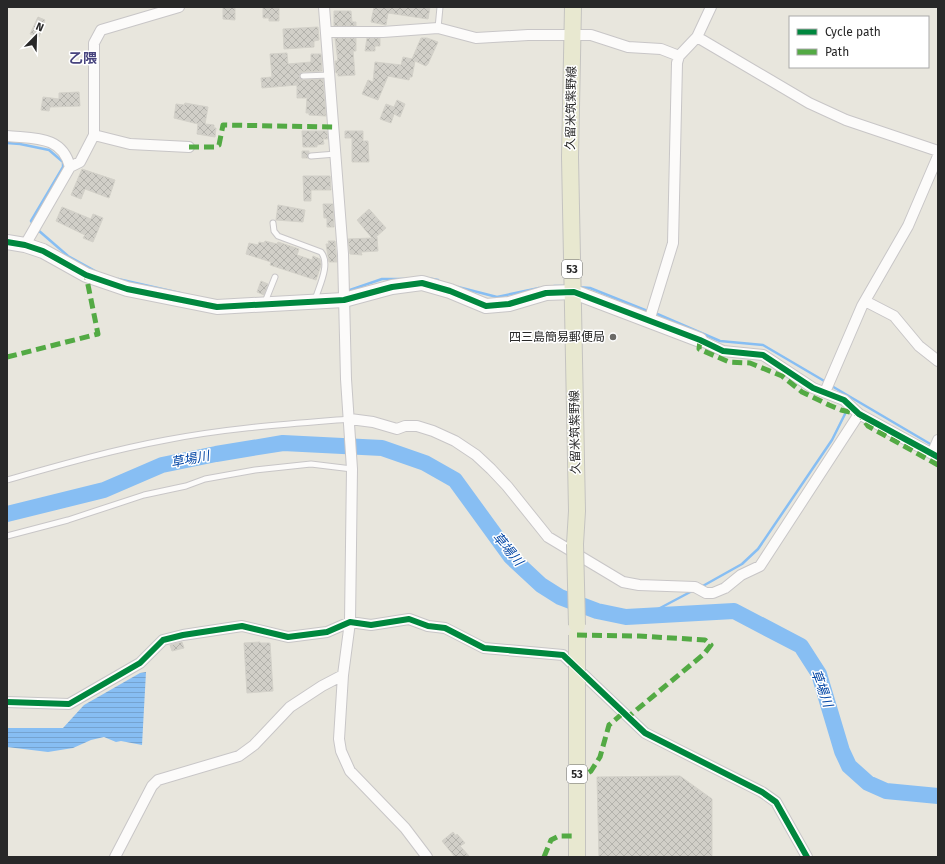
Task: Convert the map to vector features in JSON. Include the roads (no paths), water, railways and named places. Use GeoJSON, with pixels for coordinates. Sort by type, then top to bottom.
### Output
{"type":"FeatureCollection","features":[{"type":"Feature","properties":{"kind":"main road","name":"久留米筑紫野線"},"geometry":{"type":"LineString","coordinates":[[573,7],[570,156],[574,292],[577,511],[575,544],[577,630],[576,857]]}},
{"type":"Feature","properties":{"kind":"street"},"geometry":{"type":"LineString","coordinates":[[25,245],[70,167],[80,162],[94,135],[94,43],[96,36],[101,30],[179,7]]}},
{"type":"Feature","properties":{"kind":"street"},"geometry":{"type":"LineString","coordinates":[[324,7],[343,254],[346,379],[352,467],[350,622],[343,675],[339,739],[341,751],[350,771],[406,828],[427,857]]}},
{"type":"Feature","properties":{"kind":"street"},"geometry":{"type":"LineString","coordinates":[[649,321],[673,243],[677,63],[679,56],[697,37],[711,7]]}},
{"type":"Feature","properties":{"kind":"street"},"geometry":{"type":"LineString","coordinates":[[327,32],[383,32],[438,28],[476,38],[573,34],[591,35],[628,47],[661,49],[679,56]]}},
{"type":"Feature","properties":{"kind":"street"},"geometry":{"type":"LineString","coordinates":[[697,37],[809,103],[846,120],[938,151]]}},
{"type":"Feature","properties":{"kind":"street"},"geometry":{"type":"LineString","coordinates":[[94,135],[130,144],[189,147]]}},
{"type":"Feature","properties":{"kind":"street"},"geometry":{"type":"LineString","coordinates":[[7,136],[50,141],[68,159],[70,167]]}},
{"type":"Feature","properties":{"kind":"street"},"geometry":{"type":"LineString","coordinates":[[825,392],[865,301],[908,226],[938,156]]}},
{"type":"Feature","properties":{"kind":"street"},"geometry":{"type":"LineString","coordinates":[[7,242],[25,245],[57,257],[86,275],[128,289],[217,307],[264,306],[344,300],[392,287],[422,283],[450,291],[486,306],[509,304],[546,293],[574,292],[700,340],[722,351],[763,355],[814,388],[844,400],[859,414],[935,456],[938,440]]}},
{"type":"Feature","properties":{"kind":"street"},"geometry":{"type":"LineString","coordinates":[[865,301],[894,316],[919,346],[936,356]]}},
{"type":"Feature","properties":{"kind":"street"},"geometry":{"type":"LineString","coordinates":[[350,421],[373,422],[397,429],[405,426],[417,426],[433,431],[455,441],[476,455],[491,469],[507,486],[548,537],[623,582],[695,587],[706,593],[713,593],[726,588],[741,575],[760,566],[859,414]]}},
{"type":"Feature","properties":{"kind":"street"},"geometry":{"type":"LineString","coordinates":[[7,702],[69,704],[140,663],[163,640],[183,635],[242,626],[288,637],[327,632],[350,622],[371,625],[409,619],[428,626],[445,628],[484,648],[563,655],[645,733],[762,792],[776,802],[807,857]]}},
{"type":"Feature","properties":{"kind":"street"},"geometry":{"type":"LineString","coordinates":[[115,857],[152,786],[158,780],[239,756],[254,746],[290,707],[322,686],[343,675]]}},
{"type":"Feature","properties":{"kind":"lane"},"geometry":{"type":"LineString","coordinates":[[438,28],[440,7]]}},
{"type":"Feature","properties":{"kind":"lane"},"geometry":{"type":"LineString","coordinates":[[303,76],[330,75]]}},
{"type":"Feature","properties":{"kind":"lane"},"geometry":{"type":"LineString","coordinates":[[312,156],[336,154]]}},
{"type":"Feature","properties":{"kind":"lane"},"geometry":{"type":"LineString","coordinates":[[273,223],[274,231],[278,236],[321,252],[324,256],[326,263],[314,303]]}},
{"type":"Feature","properties":{"kind":"lane"},"geometry":{"type":"LineString","coordinates":[[264,306],[274,277]]}},
{"type":"Feature","properties":{"kind":"lane"},"geometry":{"type":"LineString","coordinates":[[7,480],[86,457],[167,440],[271,424],[350,421]]}},
{"type":"Feature","properties":{"kind":"lane"},"geometry":{"type":"LineString","coordinates":[[7,536],[68,520],[144,495],[186,486],[205,479],[255,470],[311,464],[352,467]]}},
{"type":"Feature","properties":{"kind":"water"},"geometry":{"type":"Polygon","coordinates":[[[146,672],[142,745],[121,741],[116,742],[104,737],[91,740],[73,748],[48,752],[7,747],[7,728],[63,728],[84,705],[140,673],[146,672]]]}},
{"type":"Feature","properties":{"kind":"waterway"},"geometry":{"type":"LineString","coordinates":[[7,143],[49,150],[63,162],[63,167],[31,221],[33,224]]}},
{"type":"Feature","properties":{"kind":"waterway"},"geometry":{"type":"LineString","coordinates":[[38,230],[68,256],[97,272]]}},
{"type":"Feature","properties":{"kind":"waterway"},"geometry":{"type":"LineString","coordinates":[[427,278],[438,280]]}},
{"type":"Feature","properties":{"kind":"waterway"},"geometry":{"type":"LineString","coordinates":[[118,279],[180,293]]}},
{"type":"Feature","properties":{"kind":"waterway"},"geometry":{"type":"LineString","coordinates":[[347,291],[382,279],[404,279]]}},
{"type":"Feature","properties":{"kind":"waterway"},"geometry":{"type":"LineString","coordinates":[[554,286],[564,286]]}},
{"type":"Feature","properties":{"kind":"waterway"},"geometry":{"type":"LineString","coordinates":[[458,287],[497,297],[539,288]]}},
{"type":"Feature","properties":{"kind":"waterway"},"geometry":{"type":"LineString","coordinates":[[577,287],[590,288],[650,312]]}},
{"type":"Feature","properties":{"kind":"waterway"},"geometry":{"type":"LineString","coordinates":[[655,313],[720,341],[763,345],[826,382]]}},
{"type":"Feature","properties":{"kind":"waterway"},"geometry":{"type":"LineString","coordinates":[[830,385],[932,445]]}},
{"type":"Feature","properties":{"kind":"waterway"},"geometry":{"type":"LineString","coordinates":[[701,587],[742,564],[758,549],[832,440],[848,408]]}},
{"type":"Feature","properties":{"kind":"waterway","name":"草場川"},"geometry":{"type":"LineString","coordinates":[[7,514],[104,490],[162,465],[216,454],[283,443],[382,448],[425,463],[455,480],[511,557],[541,585],[560,597],[597,611],[626,617],[734,611],[801,646],[819,674],[842,751],[849,766],[868,783],[886,791],[938,796]]}},
{"type":"Feature","properties":{"kind":"waterway"},"geometry":{"type":"LineString","coordinates":[[645,616],[694,590]]}},
{"type":"Feature","properties":{"kind":"place","name":"四三島簡易郵便局"},"geometry":{"type":"Point","coordinates":[613,337]}},
{"type":"Feature","properties":{"kind":"district","name":"乙隈"},"geometry":{"type":"Point","coordinates":[83,58]}}]}
